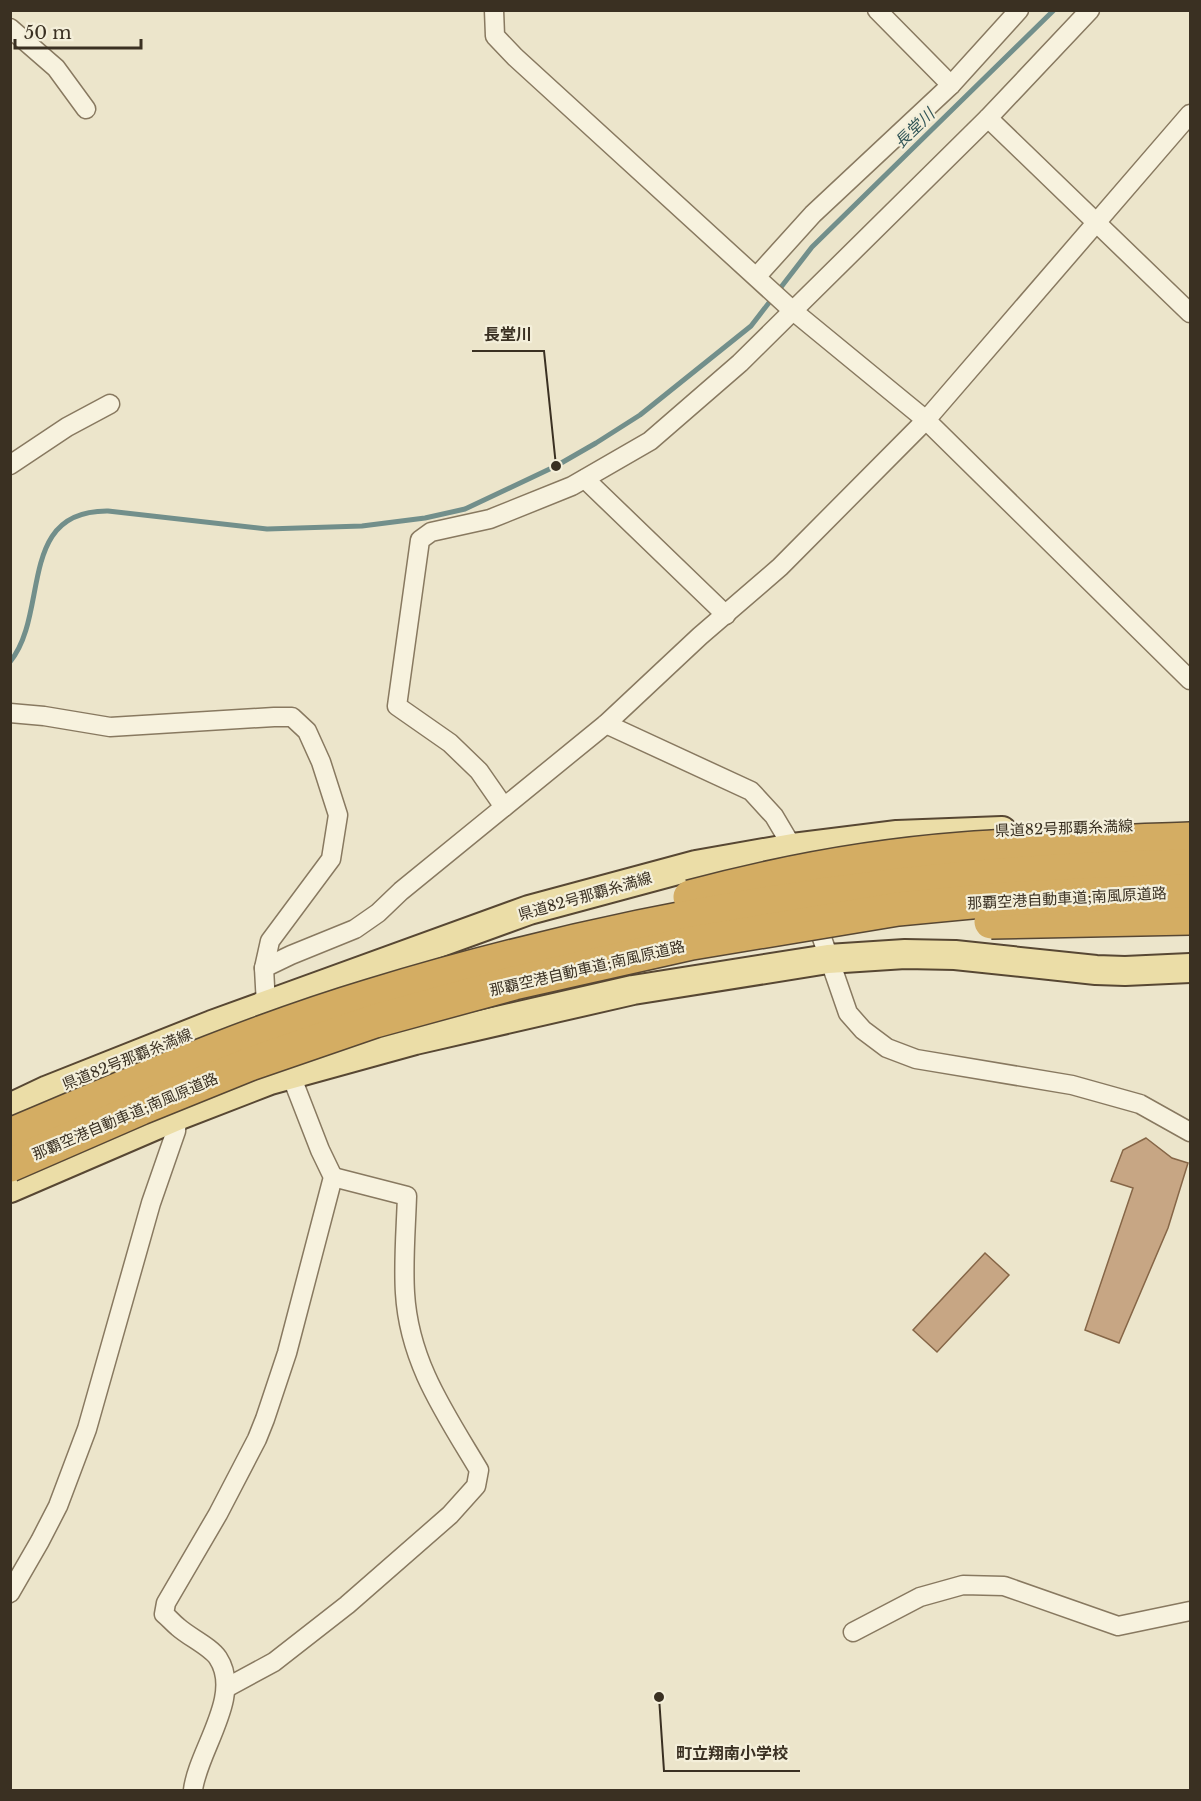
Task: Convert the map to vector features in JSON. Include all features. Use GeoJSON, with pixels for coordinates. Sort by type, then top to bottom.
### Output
{"type":"FeatureCollection","features":[{"type":"Feature","properties":{"kind":"highway"},"geometry":{"type":"LineString","coordinates":[[507,971],[653,907],[740,884],[843,863],[962,849],[1191,839]]}},
{"type":"Feature","properties":{"kind":"highway","name":"那覇空港自動車道;南風原道路"},"geometry":{"type":"LineString","coordinates":[[10,1164],[262,1060],[375,1021],[507,971],[679,918],[783,900],[893,885],[1120,867],[1191,866]]}},
{"type":"Feature","properties":{"kind":"highway","name":"那覇空港自動車道;南風原道路"},"geometry":{"type":"LineString","coordinates":[[10,1135],[131,1083],[242,1040],[369,996],[507,971],[692,944],[898,909],[1003,899],[1191,891]]}},
{"type":"Feature","properties":{"kind":"highway"},"geometry":{"type":"LineString","coordinates":[[507,971],[941,924],[1191,918]]}},
{"type":"Feature","properties":{"kind":"main road","name":"県道82号那覇糸満線"},"geometry":{"type":"LineString","coordinates":[[10,1108],[81,1077],[266,1005],[529,910],[696,865],[793,848],[897,835],[1191,823]]}},
{"type":"Feature","properties":{"kind":"main road"},"geometry":{"type":"LineString","coordinates":[[10,1188],[177,1116],[270,1080],[415,1040],[633,990],[828,959],[905,954],[956,955],[1096,970],[1191,968]]}},
{"type":"Feature","properties":{"kind":"street"},"geometry":{"type":"LineString","coordinates":[[494,10],[495,36],[515,57],[792,310],[926,420],[1191,680]]}},
{"type":"Feature","properties":{"kind":"street"},"geometry":{"type":"LineString","coordinates":[[878,10],[951,85]]}},
{"type":"Feature","properties":{"kind":"street"},"geometry":{"type":"LineString","coordinates":[[757,276],[813,214],[951,85],[1019,10]]}},
{"type":"Feature","properties":{"kind":"street"},"geometry":{"type":"LineString","coordinates":[[504,807],[479,771],[450,743],[397,706],[420,540],[431,532],[490,519],[585,479],[650,441],[740,363],[988,118],[1090,10]]}},
{"type":"Feature","properties":{"kind":"street"},"geometry":{"type":"LineString","coordinates":[[10,28],[56,68],[86,109]]}},
{"type":"Feature","properties":{"kind":"street"},"geometry":{"type":"LineString","coordinates":[[264,968],[355,929],[378,914],[401,891],[606,724],[780,567],[926,420],[1191,114]]}},
{"type":"Feature","properties":{"kind":"street"},"geometry":{"type":"LineString","coordinates":[[988,118],[1191,313]]}},
{"type":"Feature","properties":{"kind":"street"},"geometry":{"type":"LineString","coordinates":[[10,465],[67,427],[110,404]]}},
{"type":"Feature","properties":{"kind":"street"},"geometry":{"type":"LineString","coordinates":[[585,479],[726,615]]}},
{"type":"Feature","properties":{"kind":"street"},"geometry":{"type":"LineString","coordinates":[[10,713],[110,726],[292,717],[307,731],[321,762],[338,815],[331,859],[270,941],[264,968],[266,1005],[290,1075],[333,1177],[287,1353],[266,1419],[218,1514],[166,1603],[165,1614],[177,1627],[217,1656],[223,1669],[226,1688],[224,1704],[209,1739],[193,1791]]}},
{"type":"Feature","properties":{"kind":"street"},"geometry":{"type":"LineString","coordinates":[[606,724],[751,791],[774,816],[793,848],[828,959],[848,1013],[863,1030],[887,1048],[916,1059],[1072,1084],[1140,1104],[1191,1132]]}},
{"type":"Feature","properties":{"kind":"street"},"geometry":{"type":"LineString","coordinates":[[10,1593],[58,1506],[87,1429],[151,1203],[176,1131],[177,1116]]}},
{"type":"Feature","properties":{"kind":"street"},"geometry":{"type":"LineString","coordinates":[[226,1688],[274,1662],[348,1605],[450,1515],[476,1486],[479,1470],[430,1387],[411,1332],[405,1293],[406,1196],[333,1177]]}},
{"type":"Feature","properties":{"kind":"street"},"geometry":{"type":"LineString","coordinates":[[853,1632],[920,1597],[963,1586],[1004,1586],[1118,1626],[1191,1611]]}},
{"type":"Feature","properties":{"kind":"building"},"geometry":{"type":"Polygon","coordinates":[[[1146,1138],[1172,1158],[1188,1163],[1168,1228],[1119,1343],[1085,1330],[1133,1188],[1111,1181],[1123,1150],[1146,1138]]]}},
{"type":"Feature","properties":{"kind":"building"},"geometry":{"type":"Polygon","coordinates":[[[985,1253],[1009,1275],[937,1352],[913,1330],[985,1253]]]}},
{"type":"Feature","properties":{"kind":"waterway","name":"長堂川"},"geometry":{"type":"LineString","coordinates":[[10,662],[22,641],[47,545],[60,527],[79,515],[108,511],[267,529],[362,526],[425,518],[465,509],[556,466],[596,443],[640,415],[751,326],[812,247],[1054,10]]}},
{"type":"Feature","properties":{"kind":"place","name":"長堂川"},"geometry":{"type":"Point","coordinates":[556,466]}},
{"type":"Feature","properties":{"kind":"place","name":"町立翔南小学校"},"geometry":{"type":"Point","coordinates":[659,1697]}}]}
